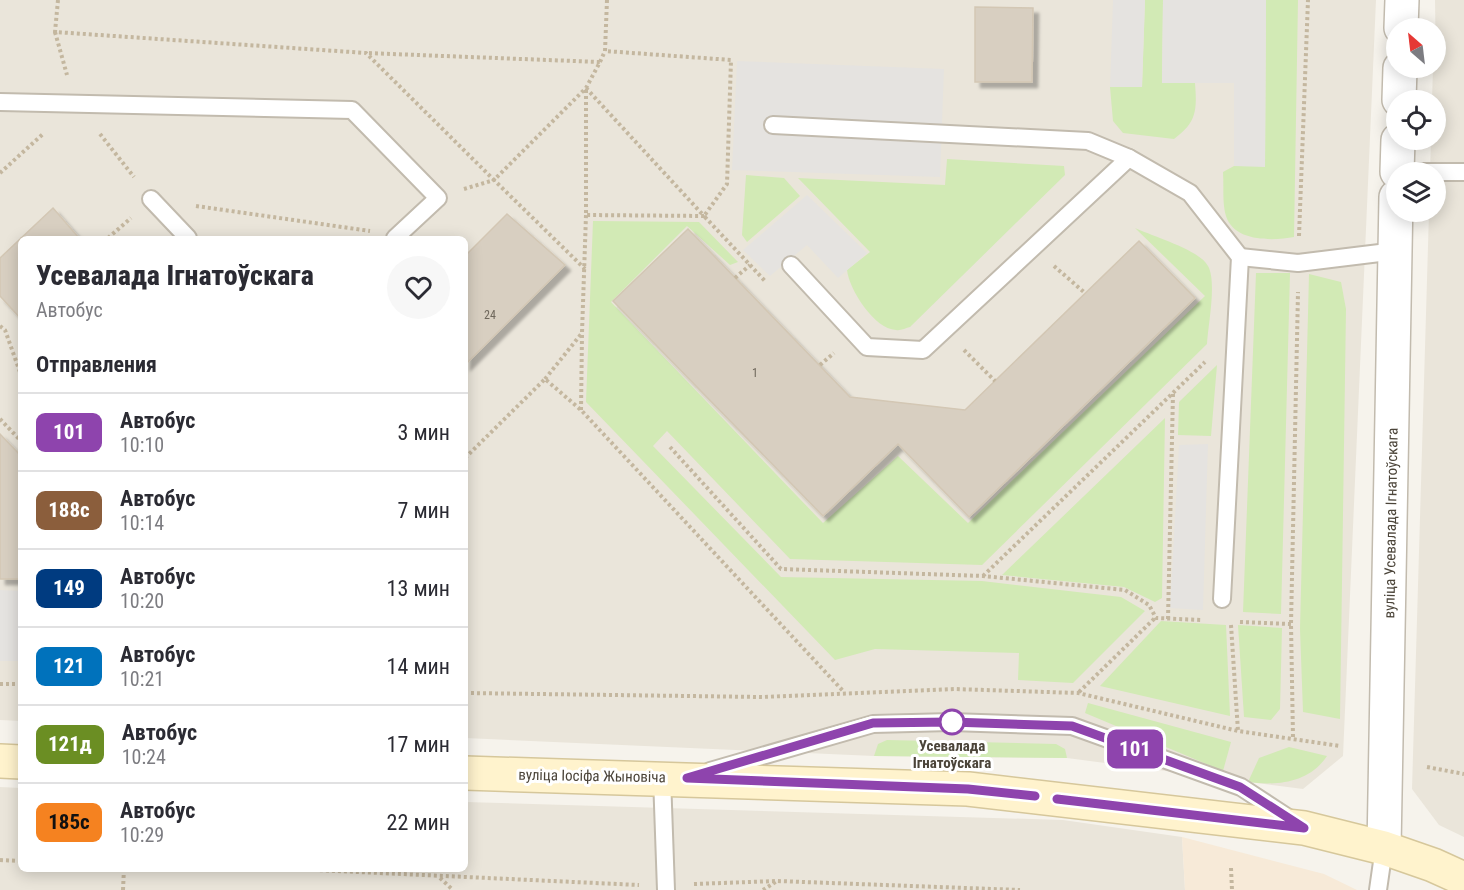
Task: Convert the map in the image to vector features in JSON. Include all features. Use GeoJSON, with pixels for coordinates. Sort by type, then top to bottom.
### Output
{"type":"FeatureCollection","features":[{"type":"Feature","properties":{"kind":"main road"},"geometry":{"type":"LineString","coordinates":[[0,761],[18,762]]}},
{"type":"Feature","properties":{"kind":"main road","name":"вуліца Іосіфа Жыновіча"},"geometry":{"type":"LineString","coordinates":[[468,772],[968,789],[1304,828],[1384,848],[1442,877],[1464,879]]}},
{"type":"Feature","properties":{"kind":"street"},"geometry":{"type":"LineString","coordinates":[[1401,18],[1402,0]]}},
{"type":"Feature","properties":{"kind":"street","name":"вуліца Усевалада Ігнатоўскага"},"geometry":{"type":"LineString","coordinates":[[1384,848],[1396,222]]}},
{"type":"Feature","properties":{"kind":"lane"},"geometry":{"type":"LineString","coordinates":[[0,102],[352,110],[438,198],[398,236]]}},
{"type":"Feature","properties":{"kind":"lane"},"geometry":{"type":"LineString","coordinates":[[773,125],[1088,141],[1129,158],[1190,193],[1240,257],[1222,599]]}},
{"type":"Feature","properties":{"kind":"lane"},"geometry":{"type":"LineString","coordinates":[[790,265],[867,347],[923,350],[1129,158]]}},
{"type":"Feature","properties":{"kind":"lane"},"geometry":{"type":"LineString","coordinates":[[1446,174],[1464,172]]}},
{"type":"Feature","properties":{"kind":"lane"},"geometry":{"type":"LineString","coordinates":[[151,199],[186,236]]}},
{"type":"Feature","properties":{"kind":"lane"},"geometry":{"type":"LineString","coordinates":[[1240,257],[1298,263],[1396,250]]}},
{"type":"Feature","properties":{"kind":"lane"},"geometry":{"type":"LineString","coordinates":[[666,887],[675,778],[873,723],[951,722],[1072,726],[1240,787],[1304,828]]}},
{"type":"Feature","properties":{"kind":"lane"},"geometry":{"type":"LineString","coordinates":[[1378,890],[1384,848]]}},
{"type":"Feature","properties":{"kind":"path"},"geometry":{"type":"LineString","coordinates":[[58,0],[58,6]]}},
{"type":"Feature","properties":{"kind":"path"},"geometry":{"type":"LineString","coordinates":[[581,411],[586,215],[586,88],[605,51],[607,0]]}},
{"type":"Feature","properties":{"kind":"path"},"geometry":{"type":"LineString","coordinates":[[1293,737],[1291,624],[1298,263],[1308,0]]}},
{"type":"Feature","properties":{"kind":"path"},"geometry":{"type":"LineString","coordinates":[[55,32],[76,103],[151,199],[391,236]]}},
{"type":"Feature","properties":{"kind":"path"},"geometry":{"type":"LineString","coordinates":[[605,51],[731,60],[728,184],[704,216]]}},
{"type":"Feature","properties":{"kind":"path"},"geometry":{"type":"LineString","coordinates":[[366,53],[600,62]]}},
{"type":"Feature","properties":{"kind":"path"},"geometry":{"type":"LineString","coordinates":[[586,88],[704,216]]}},
{"type":"Feature","properties":{"kind":"path"},"geometry":{"type":"LineString","coordinates":[[0,173],[76,103]]}},
{"type":"Feature","properties":{"kind":"path"},"geometry":{"type":"LineString","coordinates":[[494,180],[585,269]]}},
{"type":"Feature","properties":{"kind":"path"},"geometry":{"type":"LineString","coordinates":[[586,215],[704,216]]}},
{"type":"Feature","properties":{"kind":"path"},"geometry":{"type":"LineString","coordinates":[[1048,260],[1085,293]]}},
{"type":"Feature","properties":{"kind":"path"},"geometry":{"type":"LineString","coordinates":[[735,278],[750,265]]}},
{"type":"Feature","properties":{"kind":"path"},"geometry":{"type":"LineString","coordinates":[[0,326],[5,330],[18,367]]}},
{"type":"Feature","properties":{"kind":"path"},"geometry":{"type":"LineString","coordinates":[[468,455],[544,379],[582,333]]}},
{"type":"Feature","properties":{"kind":"path"},"geometry":{"type":"LineString","coordinates":[[959,345],[995,381]]}},
{"type":"Feature","properties":{"kind":"path"},"geometry":{"type":"LineString","coordinates":[[820,365],[834,353]]}},
{"type":"Feature","properties":{"kind":"path"},"geometry":{"type":"LineString","coordinates":[[983,576],[1213,355]]}},
{"type":"Feature","properties":{"kind":"path"},"geometry":{"type":"LineString","coordinates":[[468,693],[762,697],[844,692],[581,411],[544,379]]}},
{"type":"Feature","properties":{"kind":"path"},"geometry":{"type":"LineString","coordinates":[[1168,619],[1173,394]]}},
{"type":"Feature","properties":{"kind":"path"},"geometry":{"type":"LineString","coordinates":[[0,419],[18,438]]}},
{"type":"Feature","properties":{"kind":"path"},"geometry":{"type":"LineString","coordinates":[[670,447],[781,569],[983,576],[1125,590],[1149,604],[1156,618]]}},
{"type":"Feature","properties":{"kind":"path"},"geometry":{"type":"LineString","coordinates":[[1210,620],[1156,618],[1078,693],[1238,731],[1293,737],[1340,746]]}},
{"type":"Feature","properties":{"kind":"path"},"geometry":{"type":"LineString","coordinates":[[1238,731],[1231,621],[1291,624]]}},
{"type":"Feature","properties":{"kind":"path"},"geometry":{"type":"LineString","coordinates":[[0,684],[18,684]]}},
{"type":"Feature","properties":{"kind":"path"},"geometry":{"type":"LineString","coordinates":[[1427,767],[1464,774]]}},
{"type":"Feature","properties":{"kind":"path"},"geometry":{"type":"LineString","coordinates":[[0,860],[18,861]]}},
{"type":"Feature","properties":{"kind":"path"},"geometry":{"type":"LineString","coordinates":[[1231,868],[1232,890]]}},
{"type":"Feature","properties":{"kind":"path"},"geometry":{"type":"LineString","coordinates":[[123,890],[124,872]]}},
{"type":"Feature","properties":{"kind":"path"},"geometry":{"type":"LineString","coordinates":[[346,872],[666,887],[777,881],[1020,890]]}},
{"type":"Feature","properties":{"kind":"path"},"geometry":{"type":"LineString","coordinates":[[439,877],[453,890]]}},
{"type":"Feature","properties":{"kind":"path"},"geometry":{"type":"LineString","coordinates":[[763,890],[777,881]]}},
{"type":"Feature","properties":{"kind":"shaded area"},"geometry":{"type":"Polygon","coordinates":[[[0,0],[1376,0],[1343,756],[1303,789],[1067,758],[874,756],[468,738],[468,236],[18,236],[18,721],[0,720],[0,0]]]}},
{"type":"Feature","properties":{"kind":"shaded area"},"geometry":{"type":"Polygon","coordinates":[[[1113,0],[1145,0],[1142,87],[1110,87],[1113,0]]]}},
{"type":"Feature","properties":{"kind":"shaded area"},"geometry":{"type":"Polygon","coordinates":[[[1163,0],[1266,0],[1265,167],[1234,166],[1234,83],[1162,83],[1163,0]]]}},
{"type":"Feature","properties":{"kind":"shaded area"},"geometry":{"type":"Polygon","coordinates":[[[1435,0],[1464,0],[1464,837],[1439,825],[1412,789],[1429,222],[1446,222],[1446,162],[1430,162],[1431,150],[1446,150],[1446,90],[1432,90],[1433,78],[1446,78],[1446,18],[1435,18],[1435,0]]]}},
{"type":"Feature","properties":{"kind":"shaded area"},"geometry":{"type":"Polygon","coordinates":[[[737,61],[944,69],[940,177],[732,170],[737,61]]]}},
{"type":"Feature","properties":{"kind":"shaded area"},"geometry":{"type":"Polygon","coordinates":[[[807,195],[867,253],[838,278],[807,245],[770,276],[743,250],[807,195]]]}},
{"type":"Feature","properties":{"kind":"shaded area"},"geometry":{"type":"Polygon","coordinates":[[[1208,444],[1203,610],[1170,608],[1179,445],[1208,444]]]}},
{"type":"Feature","properties":{"kind":"shaded area"},"geometry":{"type":"Polygon","coordinates":[[[0,590],[18,591],[18,661],[0,661],[0,590]]]}},
{"type":"Feature","properties":{"kind":"shaded area"},"geometry":{"type":"Polygon","coordinates":[[[0,787],[18,788],[18,872],[468,872],[468,802],[1063,820],[1182,837],[1185,890],[0,890],[0,787]]]}},
{"type":"Feature","properties":{"kind":"shaded area"},"geometry":{"type":"Polygon","coordinates":[[[1182,837],[1324,874],[1357,890],[1185,890],[1182,837]]]}},
{"type":"Feature","properties":{"kind":"green space"},"geometry":{"type":"Polygon","coordinates":[[[1145,0],[1163,0],[1162,83],[1195,83],[1194,115],[1182,133],[1174,139],[1123,133],[1113,121],[1110,87],[1142,87],[1145,0]]]}},
{"type":"Feature","properties":{"kind":"green space"},"geometry":{"type":"Polygon","coordinates":[[[1266,0],[1298,0],[1294,237],[1276,239],[1255,238],[1237,231],[1230,225],[1226,216],[1224,200],[1223,172],[1234,166],[1265,166],[1266,0]]]}},
{"type":"Feature","properties":{"kind":"green space"},"geometry":{"type":"Polygon","coordinates":[[[947,159],[1064,166],[1065,175],[910,327],[901,330],[888,328],[871,316],[864,307],[852,287],[847,270],[870,252],[798,178],[945,185],[947,159]]]}},
{"type":"Feature","properties":{"kind":"green space"},"geometry":{"type":"Polygon","coordinates":[[[746,175],[784,178],[800,196],[747,242],[742,235],[746,175]]]}},
{"type":"Feature","properties":{"kind":"green space"},"geometry":{"type":"Polygon","coordinates":[[[593,221],[699,222],[738,262],[730,265],[687,226],[611,302],[823,523],[898,456],[968,523],[1205,296],[1135,228],[1196,254],[1208,266],[1211,273],[1207,344],[982,565],[790,559],[667,431],[653,446],[781,577],[982,581],[1121,597],[1145,611],[1073,683],[1018,680],[1019,653],[875,649],[835,660],[586,402],[593,221]]]}},
{"type":"Feature","properties":{"kind":"green space"},"geometry":{"type":"Polygon","coordinates":[[[1256,273],[1290,273],[1281,614],[1243,612],[1256,273]]]}},
{"type":"Feature","properties":{"kind":"green space"},"geometry":{"type":"Polygon","coordinates":[[[1309,274],[1341,282],[1346,309],[1340,719],[1303,712],[1300,629],[1309,274]]]}},
{"type":"Feature","properties":{"kind":"green space"},"geometry":{"type":"Polygon","coordinates":[[[1217,365],[1211,436],[1178,435],[1179,402],[1217,365]]]}},
{"type":"Feature","properties":{"kind":"green space"},"geometry":{"type":"Polygon","coordinates":[[[1165,418],[1162,598],[1155,602],[1124,587],[1002,575],[1165,418]]]}},
{"type":"Feature","properties":{"kind":"green space"},"geometry":{"type":"Polygon","coordinates":[[[1161,621],[1226,625],[1230,716],[1100,686],[1161,621]]]}},
{"type":"Feature","properties":{"kind":"green space"},"geometry":{"type":"Polygon","coordinates":[[[1238,625],[1282,628],[1280,709],[1271,720],[1244,717],[1238,625]]]}},
{"type":"Feature","properties":{"kind":"green space"},"geometry":{"type":"Polygon","coordinates":[[[1088,703],[1231,742],[1223,771],[1085,713],[1088,703]]]}},
{"type":"Feature","properties":{"kind":"green space"},"geometry":{"type":"Polygon","coordinates":[[[887,740],[1056,744],[1065,749],[1067,758],[874,756],[878,744],[887,740]]]}},
{"type":"Feature","properties":{"kind":"green space"},"geometry":{"type":"Polygon","coordinates":[[[1289,747],[1327,756],[1311,772],[1292,781],[1248,782],[1259,758],[1289,747]]]}},
{"type":"Feature","properties":{"kind":"building"},"geometry":{"type":"Polygon","coordinates":[[[975,7],[1033,8],[1032,82],[975,82],[975,7]]]}},
{"type":"Feature","properties":{"kind":"building"},"geometry":{"type":"Polygon","coordinates":[[[53,208],[77,236],[23,236],[53,208]]]}},
{"type":"Feature","properties":{"kind":"building"},"geometry":{"type":"Polygon","coordinates":[[[507,214],[565,265],[468,362],[468,253],[507,214]]]}},
{"type":"Feature","properties":{"kind":"building"},"geometry":{"type":"Polygon","coordinates":[[[688,229],[850,397],[965,410],[1139,241],[1195,298],[969,517],[898,444],[823,516],[613,301],[688,229]]]}},
{"type":"Feature","properties":{"kind":"building"},"geometry":{"type":"Polygon","coordinates":[[[18,241],[18,316],[0,296],[0,258],[18,241]]]}},
{"type":"Feature","properties":{"kind":"building"},"geometry":{"type":"Polygon","coordinates":[[[0,434],[18,453],[18,579],[0,579],[0,434]]]}},
{"type":"Feature","properties":{"kind":"bus line","name":"101"},"geometry":{"type":"LineString","coordinates":[[1035,796],[968,789],[835,786],[687,778],[873,723],[951,722],[1072,726],[1240,787],[1304,828],[1057,799]]}},
{"type":"Feature","properties":{"kind":"place","name":"Усевалада Ігнатоўскага"},"geometry":{"type":"Point","coordinates":[952,722]}}]}
